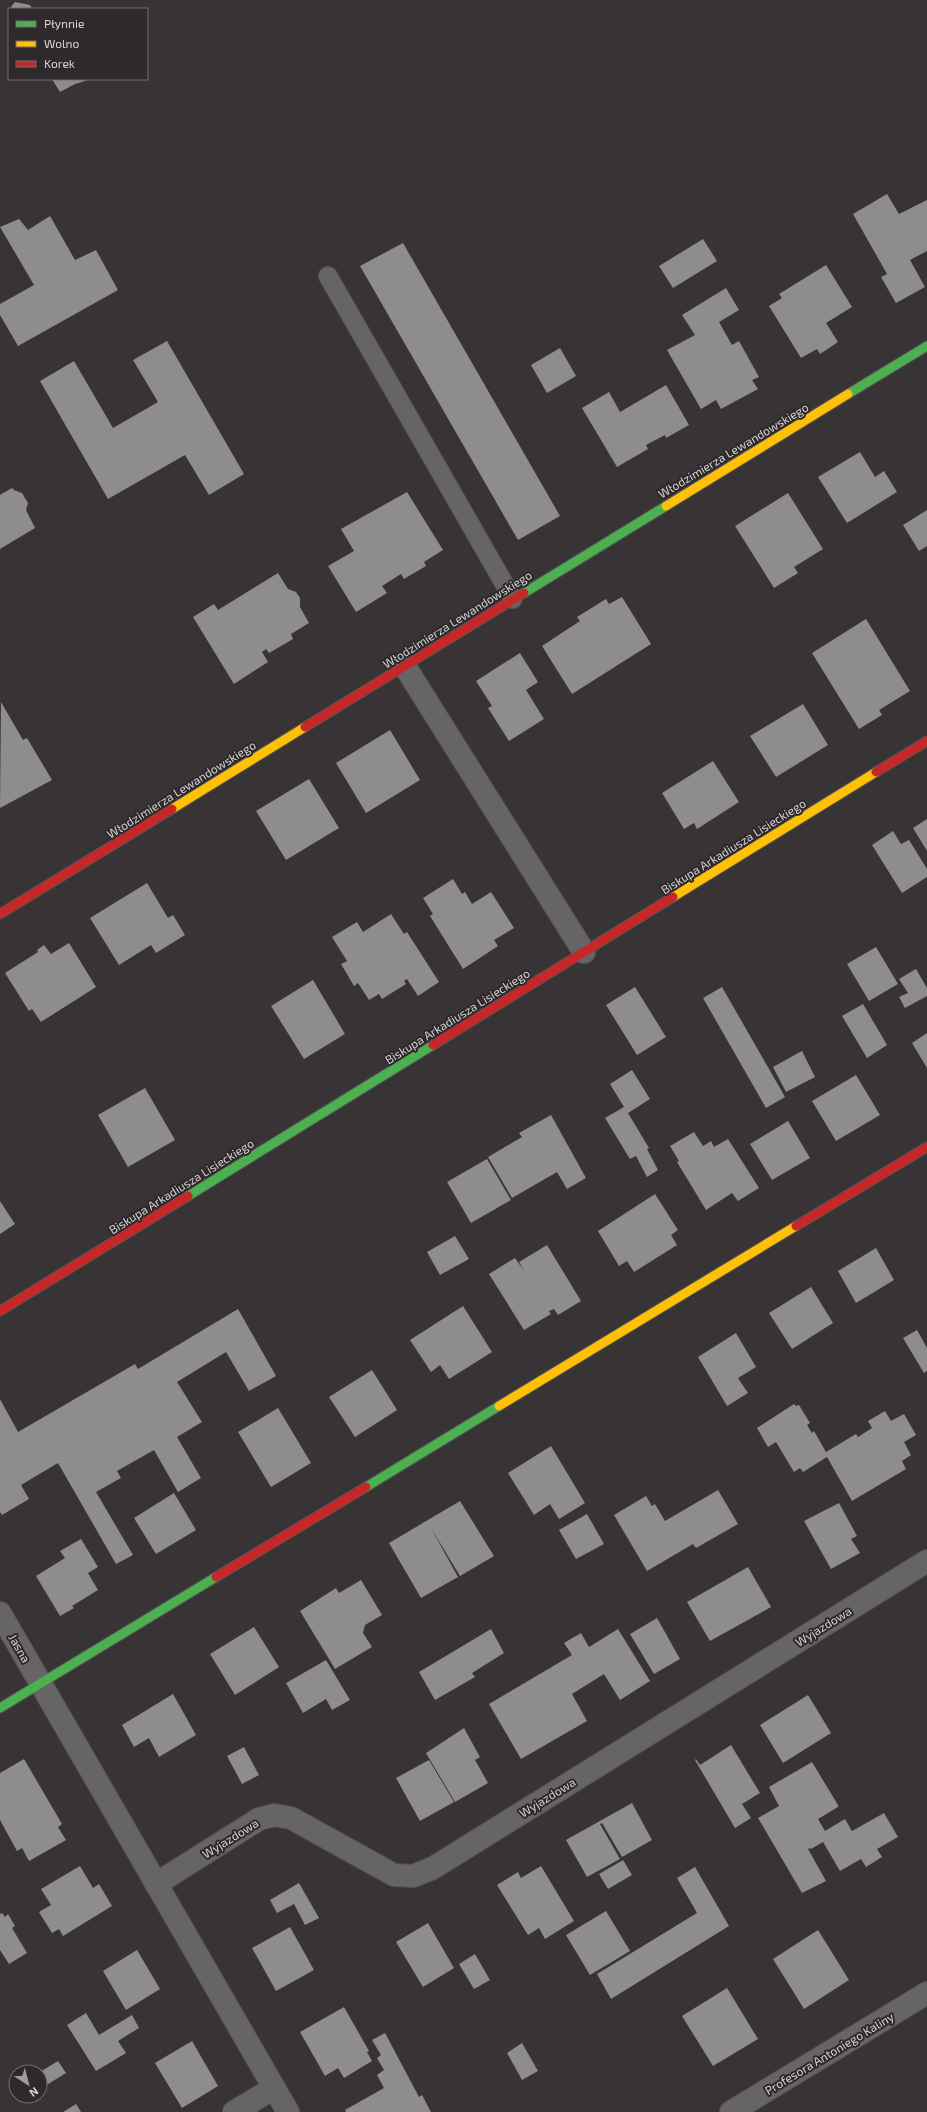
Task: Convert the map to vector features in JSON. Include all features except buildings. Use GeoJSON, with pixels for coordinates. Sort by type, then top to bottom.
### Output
{"type":"FeatureCollection","features":[{"type":"Feature","properties":{"kind":"street","name":"Włodzimierza Lewandowskiego"},"geometry":{"type":"LineString","coordinates":[[0,914],[404,665],[927,346]]}},
{"type":"Feature","properties":{"kind":"street"},"geometry":{"type":"LineString","coordinates":[[404,665],[584,952]]}},
{"type":"Feature","properties":{"kind":"street","name":"Biskupa Arkadiusza Lisieckiego"},"geometry":{"type":"LineString","coordinates":[[0,1311],[927,741]]}},
{"type":"Feature","properties":{"kind":"street"},"geometry":{"type":"LineString","coordinates":[[0,1708],[927,1148]]}},
{"type":"Feature","properties":{"kind":"street","name":"Wyjazdowa"},"geometry":{"type":"LineString","coordinates":[[156,1884],[259,1819],[274,1815],[291,1818],[394,1875],[413,1876],[433,1868],[927,1561]]}},
{"type":"Feature","properties":{"kind":"street","name":"Jasna"},"geometry":{"type":"LineString","coordinates":[[0,1613],[288,2112]]}},
{"type":"Feature","properties":{"kind":"street","name":"Profesora Antoniego Kaliny"},"geometry":{"type":"LineString","coordinates":[[731,2112],[927,1993]]}},
{"type":"Feature","properties":{"kind":"street"},"geometry":{"type":"LineString","coordinates":[[234,2112],[274,2088]]}},
{"type":"Feature","properties":{"kind":"lane"},"geometry":{"type":"LineString","coordinates":[[328,276],[513,599]]}},
{"type":"Feature","properties":{"kind":"traffic: fast"},"geometry":{"type":"LineString","coordinates":[[848,394],[927,346]]}},
{"type":"Feature","properties":{"kind":"traffic: fast"},"geometry":{"type":"LineString","coordinates":[[524,593],[666,506]]}},
{"type":"Feature","properties":{"kind":"traffic: fast"},"geometry":{"type":"LineString","coordinates":[[188,1196],[433,1045]]}},
{"type":"Feature","properties":{"kind":"traffic: fast"},"geometry":{"type":"LineString","coordinates":[[366,1487],[499,1406]]}},
{"type":"Feature","properties":{"kind":"traffic: fast"},"geometry":{"type":"LineString","coordinates":[[0,1708],[216,1577]]}},
{"type":"Feature","properties":{"kind":"traffic: slow"},"geometry":{"type":"LineString","coordinates":[[666,506],[848,394]]}},
{"type":"Feature","properties":{"kind":"traffic: slow"},"geometry":{"type":"LineString","coordinates":[[172,809],[305,727]]}},
{"type":"Feature","properties":{"kind":"traffic: slow"},"geometry":{"type":"LineString","coordinates":[[673,897],[876,772]]}},
{"type":"Feature","properties":{"kind":"traffic: slow"},"geometry":{"type":"LineString","coordinates":[[499,1406],[796,1226]]}},
{"type":"Feature","properties":{"kind":"traffic: jam"},"geometry":{"type":"LineString","coordinates":[[305,727],[524,593]]}},
{"type":"Feature","properties":{"kind":"traffic: jam"},"geometry":{"type":"LineString","coordinates":[[876,772],[927,741]]}},
{"type":"Feature","properties":{"kind":"traffic: jam"},"geometry":{"type":"LineString","coordinates":[[0,914],[172,809]]}},
{"type":"Feature","properties":{"kind":"traffic: jam"},"geometry":{"type":"LineString","coordinates":[[433,1045],[673,897]]}},
{"type":"Feature","properties":{"kind":"traffic: jam"},"geometry":{"type":"LineString","coordinates":[[796,1226],[927,1147]]}},
{"type":"Feature","properties":{"kind":"traffic: jam"},"geometry":{"type":"LineString","coordinates":[[0,1311],[188,1196]]}},
{"type":"Feature","properties":{"kind":"traffic: jam"},"geometry":{"type":"LineString","coordinates":[[216,1577],[366,1487]]}}]}
